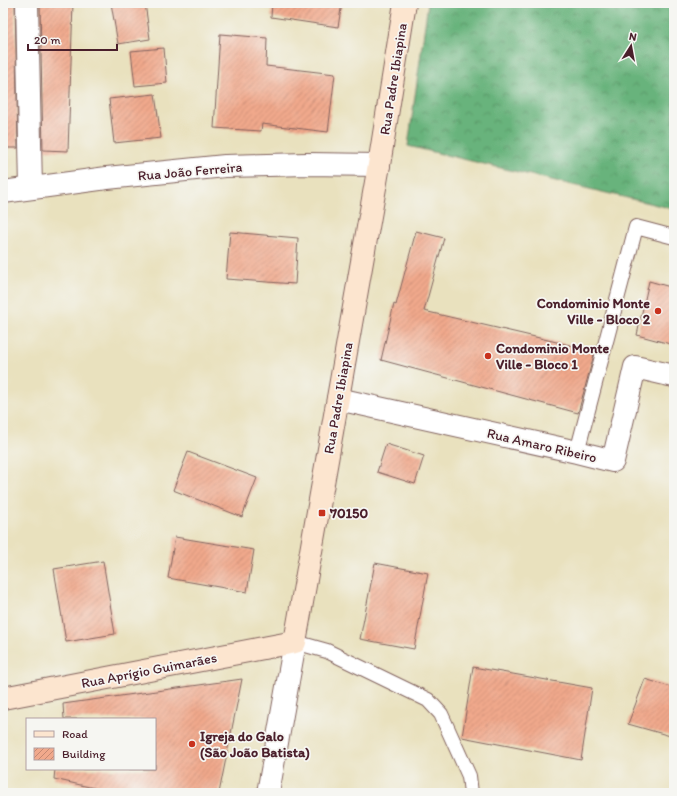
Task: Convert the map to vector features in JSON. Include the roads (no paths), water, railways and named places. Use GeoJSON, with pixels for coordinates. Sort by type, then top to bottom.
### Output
{"type":"FeatureCollection","features":[{"type":"Feature","properties":{"kind":"street"},"geometry":{"type":"LineString","coordinates":[[27,3],[31,188]]}},
{"type":"Feature","properties":{"kind":"street","name":"Rua Padre Ibiapina"},"geometry":{"type":"LineString","coordinates":[[268,793],[379,166],[405,3]]}},
{"type":"Feature","properties":{"kind":"street","name":"Rua João Ferreira"},"geometry":{"type":"LineString","coordinates":[[3,192],[107,178],[225,166],[307,164],[379,166]]}},
{"type":"Feature","properties":{"kind":"street","name":"Rua Amaro Ribeiro"},"geometry":{"type":"LineString","coordinates":[[338,399],[613,461],[635,367],[674,376]]}},
{"type":"Feature","properties":{"kind":"street","name":"Rua Aprígio Guimarães"},"geometry":{"type":"LineString","coordinates":[[3,698],[295,642]]}},
{"type":"Feature","properties":{"kind":"lane"},"geometry":{"type":"LineString","coordinates":[[577,452],[636,227],[674,237]]}},
{"type":"Feature","properties":{"kind":"lane"},"geometry":{"type":"LineString","coordinates":[[295,642],[327,651],[428,700],[441,714],[469,776],[471,793]]}},
{"type":"Feature","properties":{"kind":"place","name":"Condominio Monte Ville - Bloco 2"},"geometry":{"type":"Point","coordinates":[658,311]}},
{"type":"Feature","properties":{"kind":"place","name":"Condominio Monte Ville - Bloco 1"},"geometry":{"type":"Point","coordinates":[488,356]}},
{"type":"Feature","properties":{"kind":"place","name":"70150"},"geometry":{"type":"Point","coordinates":[322,513]}},
{"type":"Feature","properties":{"kind":"place","name":"Igreja do Galo (São João Batista)"},"geometry":{"type":"Point","coordinates":[192,744]}}]}
